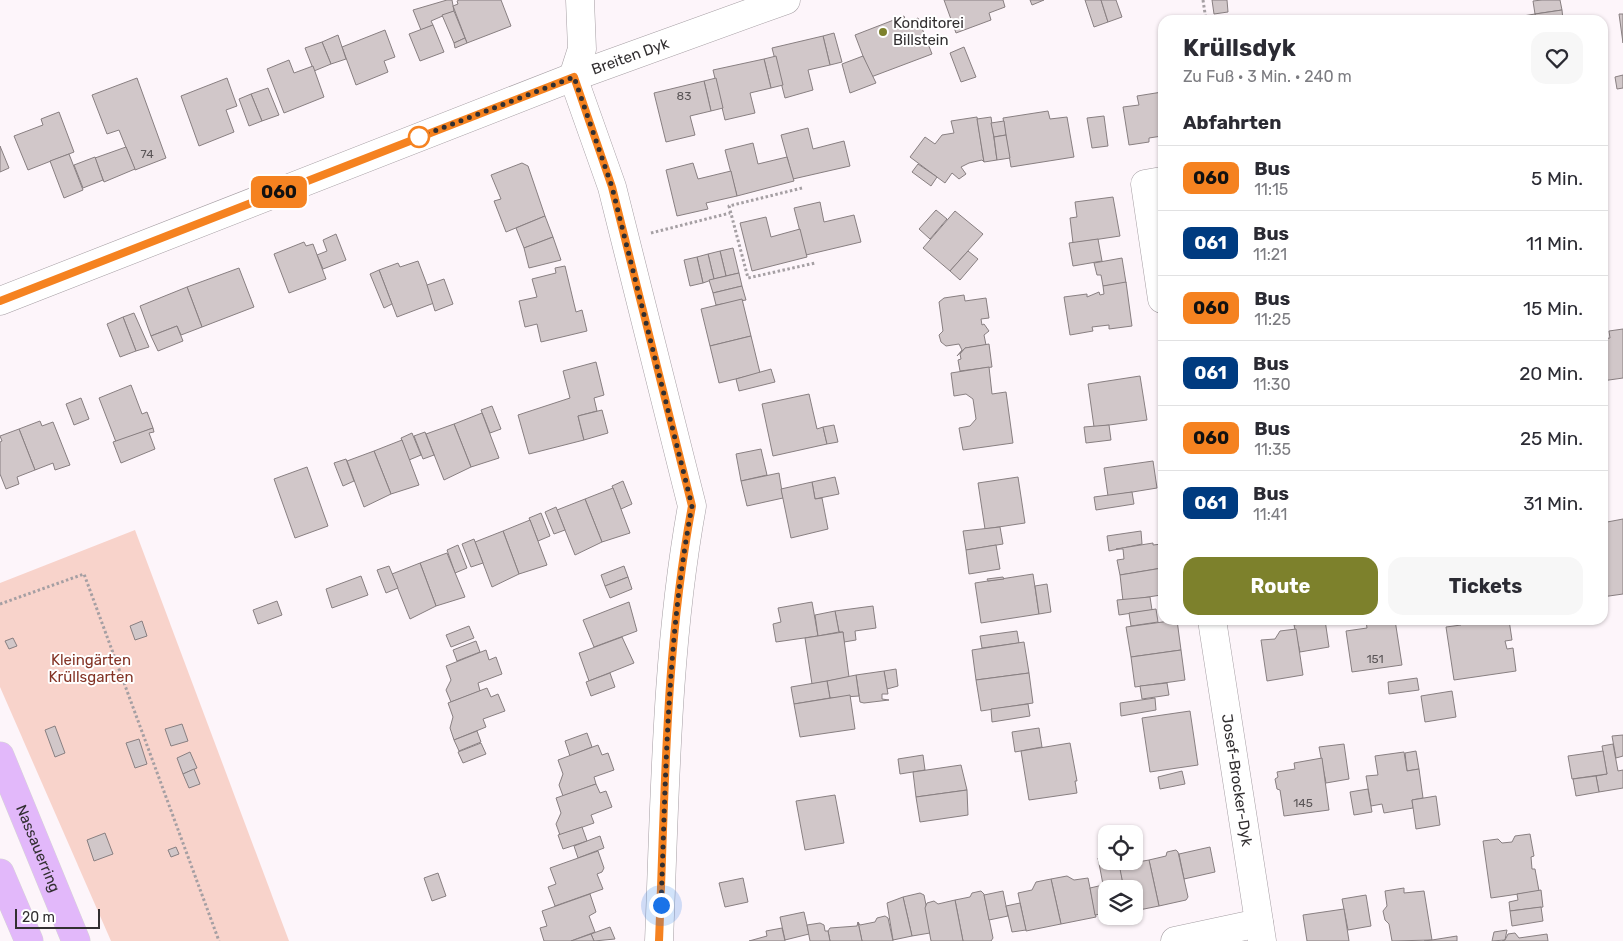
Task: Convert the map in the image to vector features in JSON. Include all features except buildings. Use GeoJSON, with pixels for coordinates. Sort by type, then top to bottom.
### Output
{"type":"FeatureCollection","features":[{"type":"Feature","properties":{"kind":"main road","name":"Nassauerring"},"geometry":{"type":"LineString","coordinates":[[0,756],[76,941]]}},
{"type":"Feature","properties":{"kind":"main road"},"geometry":{"type":"LineString","coordinates":[[0,873],[29,941]]}},
{"type":"Feature","properties":{"kind":"street"},"geometry":{"type":"LineString","coordinates":[[580,0],[582,49],[574,77],[612,187],[692,506],[682,559],[672,652],[659,941]]}},
{"type":"Feature","properties":{"kind":"street","name":"Breiten Dyk"},"geometry":{"type":"LineString","coordinates":[[0,301],[574,77],[786,0]]}},
{"type":"Feature","properties":{"kind":"street"},"geometry":{"type":"LineString","coordinates":[[1158,182],[1145,184],[1158,267]]}},
{"type":"Feature","properties":{"kind":"street","name":"Josef-Brocker-Dyk"},"geometry":{"type":"LineString","coordinates":[[1213,625],[1261,932]]}},
{"type":"Feature","properties":{"kind":"street"},"geometry":{"type":"LineString","coordinates":[[1175,941],[1261,932]]}},
{"type":"Feature","properties":{"kind":"path"},"geometry":{"type":"LineString","coordinates":[[1203,0],[1205,15]]}},
{"type":"Feature","properties":{"kind":"path"},"geometry":{"type":"LineString","coordinates":[[802,188],[728,206],[748,278],[816,263]]}},
{"type":"Feature","properties":{"kind":"path"},"geometry":{"type":"LineString","coordinates":[[626,239],[730,213]]}},
{"type":"Feature","properties":{"kind":"path"},"geometry":{"type":"LineString","coordinates":[[0,604],[84,574],[220,941]]}},
{"type":"Feature","properties":{"kind":"green space","name":"Kleingärten Krüllsgarten"},"geometry":{"type":"Polygon","coordinates":[[[135,530],[289,941],[111,941],[0,687],[0,583],[135,530]]]}},
{"type":"Feature","properties":{"kind":"bus line","name":"060"},"geometry":{"type":"LineString","coordinates":[[0,301],[574,77],[612,187],[692,506],[682,559],[672,652],[659,941]]}},
{"type":"Feature","properties":{"kind":"place","name":"Konditorei Billstein"},"geometry":{"type":"Point","coordinates":[883,32]}},
{"type":"Feature","properties":{"kind":"route"},"geometry":{"type":"LineString","coordinates":[[419,137],[574,77],[612,187],[692,506],[682,559],[672,652],[661,905]]}}]}
